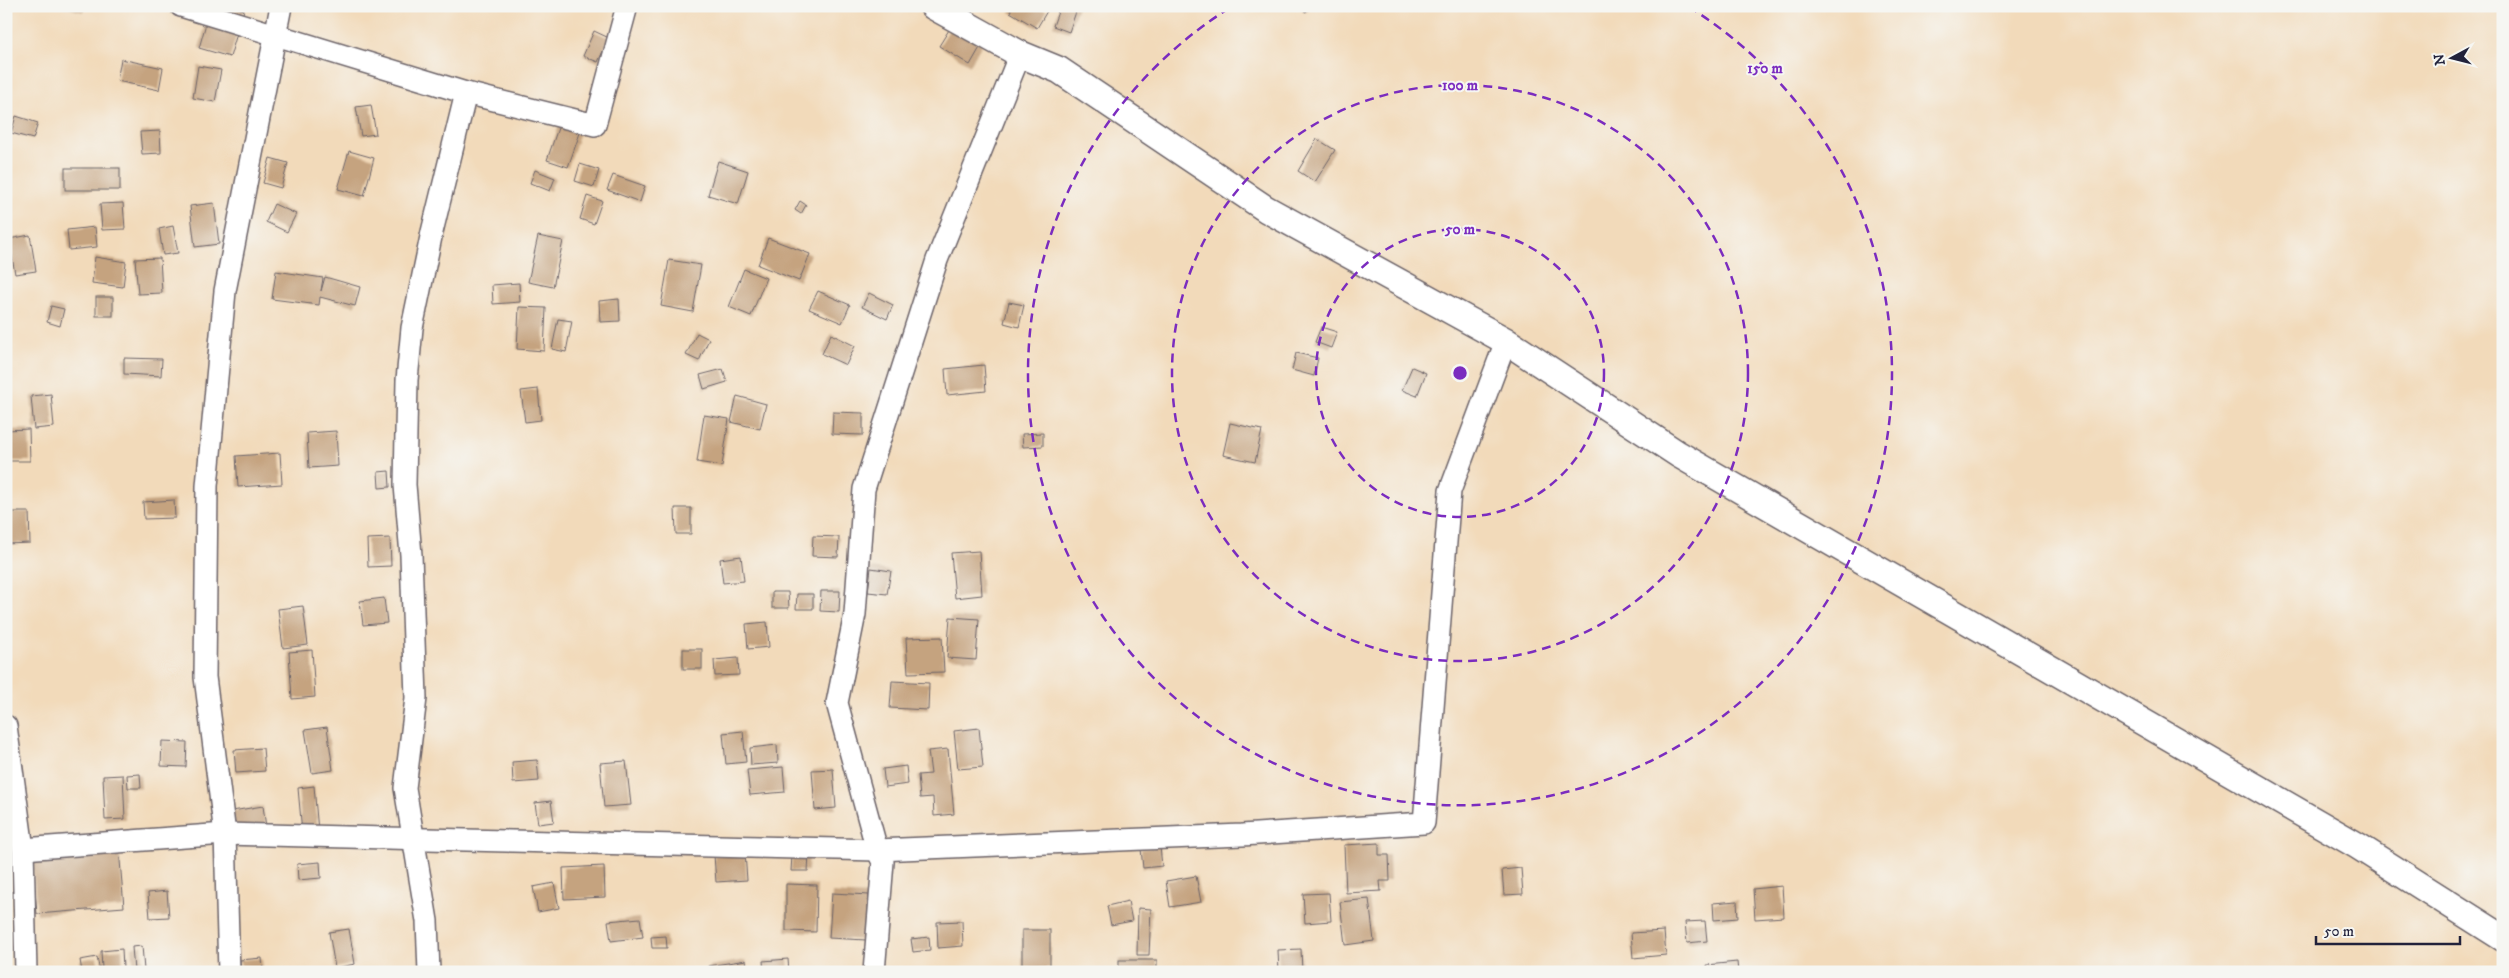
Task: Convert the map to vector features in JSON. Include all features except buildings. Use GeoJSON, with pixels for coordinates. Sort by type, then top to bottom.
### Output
{"type":"FeatureCollection","features":[{"type":"Feature","properties":{"kind":"street"},"geometry":{"type":"LineString","coordinates":[[182,6],[466,94],[595,125],[627,6]]}},
{"type":"Feature","properties":{"kind":"street"},"geometry":{"type":"LineString","coordinates":[[228,972],[225,834],[205,677],[207,486],[224,291],[281,6]]}},
{"type":"Feature","properties":{"kind":"street"},"geometry":{"type":"LineString","coordinates":[[933,6],[1020,54],[1060,70],[1266,209],[1506,341],[1678,454],[2358,846],[2503,938]]}},
{"type":"Feature","properties":{"kind":"street"},"geometry":{"type":"LineString","coordinates":[[874,972],[883,862],[877,850],[837,703],[855,614],[864,489],[937,260],[1020,54]]}},
{"type":"Feature","properties":{"kind":"street"},"geometry":{"type":"LineString","coordinates":[[429,972],[427,921],[405,788],[416,698],[411,555],[405,485],[408,380],[412,328],[430,242],[466,94]]}},
{"type":"Feature","properties":{"kind":"street"},"geometry":{"type":"LineString","coordinates":[[23,849],[225,834],[877,850],[1232,835],[1424,823],[1450,491],[1506,341]]}},
{"type":"Feature","properties":{"kind":"street"},"geometry":{"type":"LineString","coordinates":[[6,726],[23,849],[26,972]]}}]}
